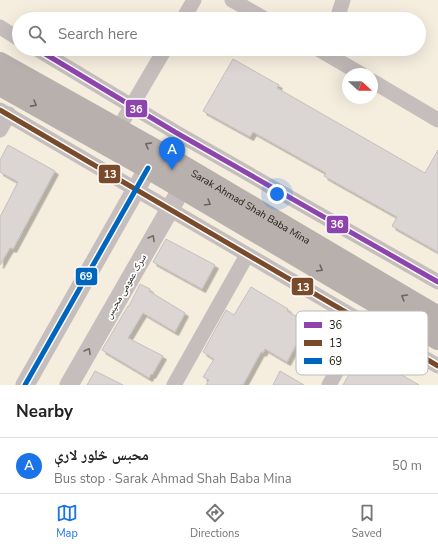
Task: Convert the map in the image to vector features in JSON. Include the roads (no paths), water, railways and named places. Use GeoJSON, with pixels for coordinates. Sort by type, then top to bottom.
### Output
{"type":"FeatureCollection","features":[{"type":"Feature","properties":{"kind":"highway","name":"Sarak Ahmad Shah Baba Mina"},"geometry":{"type":"LineString","coordinates":[[0,63],[113,136],[427,311]]}},
{"type":"Feature","properties":{"kind":"highway"},"geometry":{"type":"LineString","coordinates":[[0,85],[113,136],[148,168],[391,311]]}},
{"type":"Feature","properties":{"kind":"highway","name":"Sarak Ahmad Shah Baba Mina"},"geometry":{"type":"LineString","coordinates":[[428,311],[438,317]]}},
{"type":"Feature","properties":{"kind":"highway"},"geometry":{"type":"LineString","coordinates":[[428,333],[438,339]]}},
{"type":"Feature","properties":{"kind":"street"},"geometry":{"type":"LineString","coordinates":[[187,12],[194,0]]}},
{"type":"Feature","properties":{"kind":"street"},"geometry":{"type":"LineString","coordinates":[[232,0],[253,12]]}},
{"type":"Feature","properties":{"kind":"street"},"geometry":{"type":"LineString","coordinates":[[339,12],[343,0]]}},
{"type":"Feature","properties":{"kind":"street"},"geometry":{"type":"LineString","coordinates":[[0,28],[12,35]]}},
{"type":"Feature","properties":{"kind":"street"},"geometry":{"type":"LineString","coordinates":[[49,56],[175,132],[438,282]]}},
{"type":"Feature","properties":{"kind":"street"},"geometry":{"type":"LineString","coordinates":[[113,136],[161,56]]}},
{"type":"Feature","properties":{"kind":"street"},"geometry":{"type":"LineString","coordinates":[[333,56],[352,68]]}},
{"type":"Feature","properties":{"kind":"street"},"geometry":{"type":"LineString","coordinates":[[378,85],[438,120]]}},
{"type":"Feature","properties":{"kind":"street"},"geometry":{"type":"LineString","coordinates":[[0,130],[4,112],[136,188],[343,311]]}},
{"type":"Feature","properties":{"kind":"street"},"geometry":{"type":"LineString","coordinates":[[25,385],[148,168]]}},
{"type":"Feature","properties":{"kind":"street","name":"سرک عمومی محبس"},"geometry":{"type":"LineString","coordinates":[[69,385],[182,188]]}},
{"type":"Feature","properties":{"kind":"street"},"geometry":{"type":"LineString","coordinates":[[174,385],[247,255]]}},
{"type":"Feature","properties":{"kind":"street"},"geometry":{"type":"LineString","coordinates":[[428,360],[438,366]]}},
{"type":"Feature","properties":{"kind":"street"},"geometry":{"type":"LineString","coordinates":[[329,385],[335,375]]}},
{"type":"Feature","properties":{"kind":"place","name":"محبس څلور لارې"},"geometry":{"type":"Point","coordinates":[172,170]}}]}
